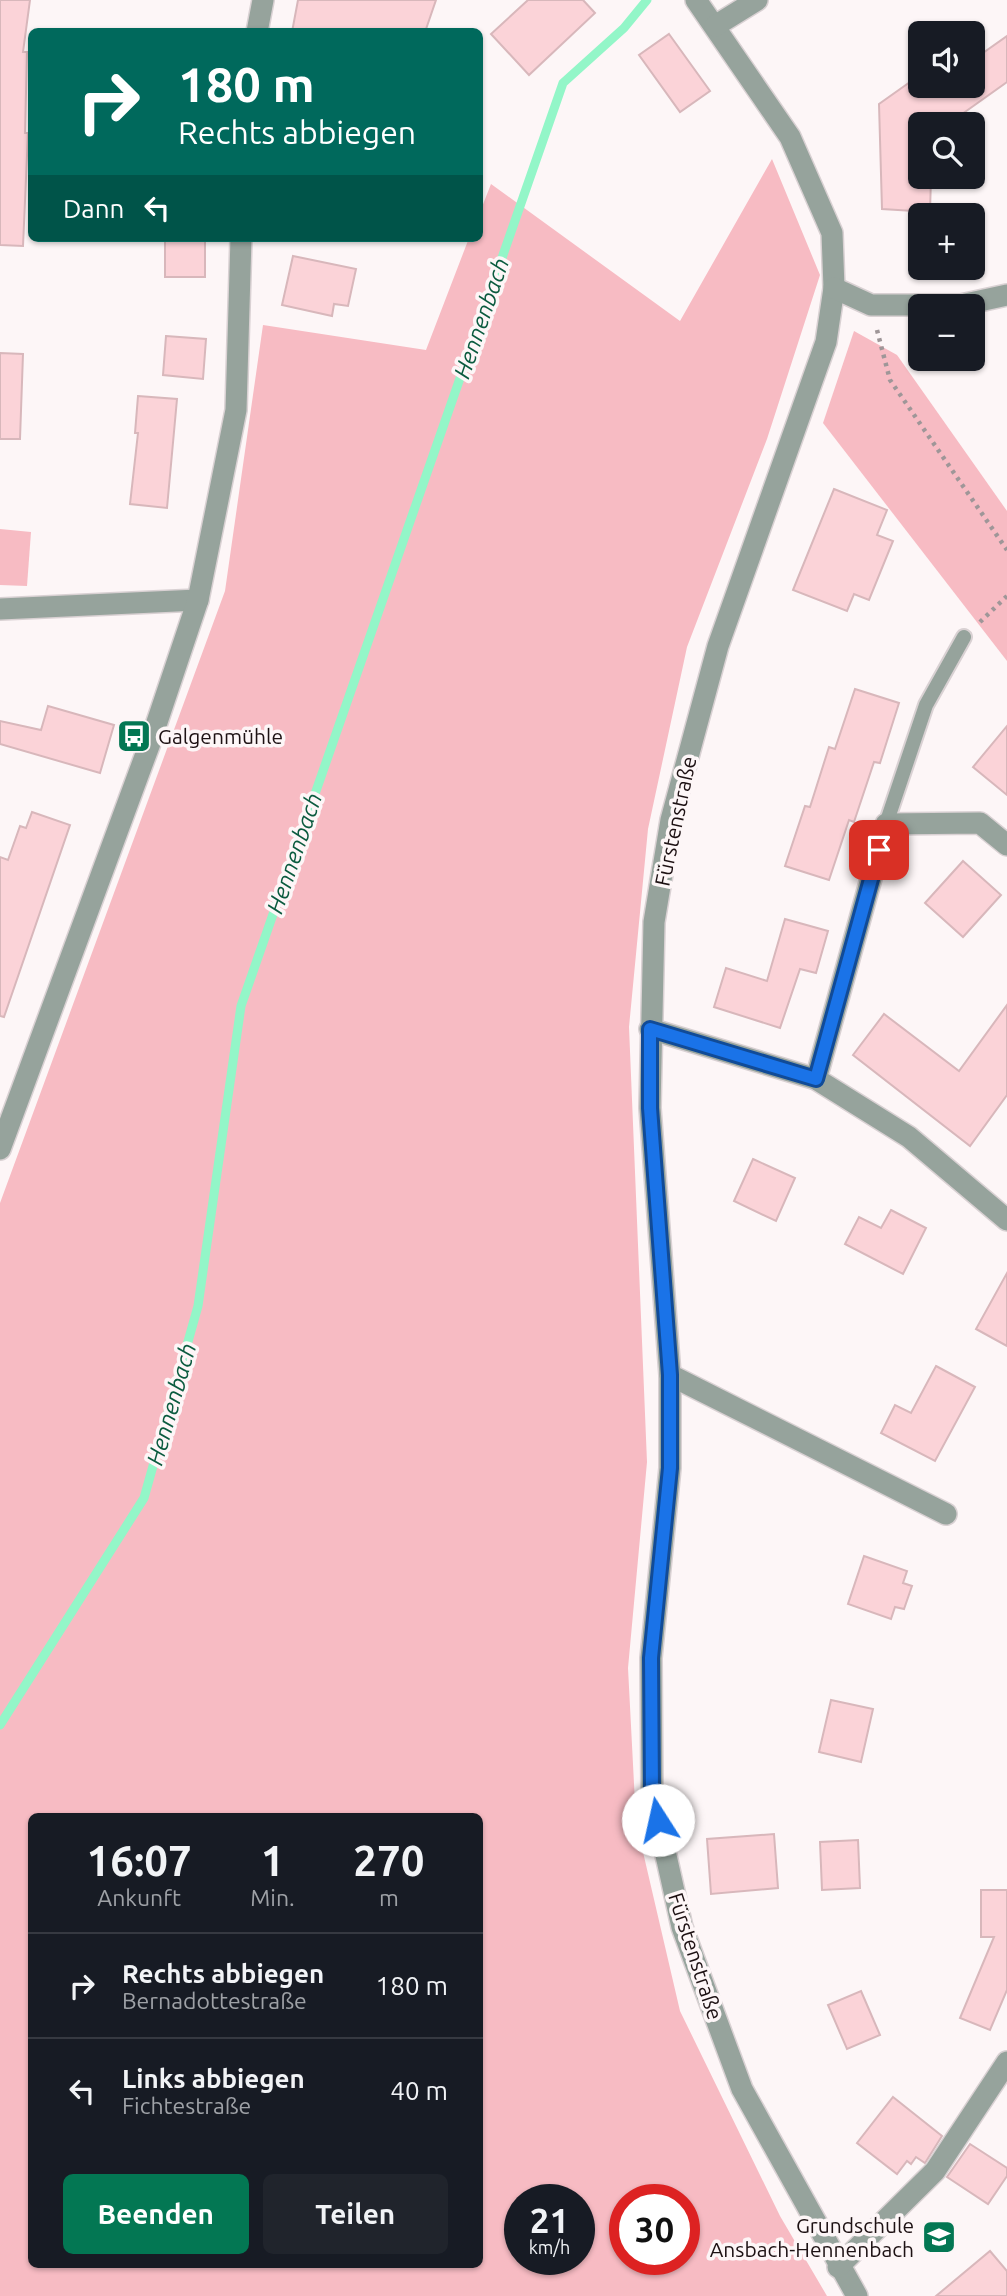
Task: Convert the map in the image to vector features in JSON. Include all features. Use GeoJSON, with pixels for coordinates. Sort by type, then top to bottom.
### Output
{"type":"FeatureCollection","features":[{"type":"Feature","properties":{"kind":"street"},"geometry":{"type":"LineString","coordinates":[[258,28],[263,0]]}},
{"type":"Feature","properties":{"kind":"street","name":"Fürstenstraße"},"geometry":{"type":"LineString","coordinates":[[696,0],[790,137],[832,233],[834,288],[826,342],[718,646],[671,820],[654,922],[650,1108],[670,1375],[670,1468],[651,1658],[652,1793],[682,1927],[742,2089],[838,2267],[857,2296]]}},
{"type":"Feature","properties":{"kind":"street"},"geometry":{"type":"LineString","coordinates":[[715,26],[757,0]]}},
{"type":"Feature","properties":{"kind":"street"},"geometry":{"type":"LineString","coordinates":[[0,1149],[150,743],[198,600],[236,410],[241,242]]}},
{"type":"Feature","properties":{"kind":"street"},"geometry":{"type":"LineString","coordinates":[[834,288],[871,305],[961,305],[1007,295]]}},
{"type":"Feature","properties":{"kind":"street"},"geometry":{"type":"LineString","coordinates":[[0,609],[198,600]]}},
{"type":"Feature","properties":{"kind":"street"},"geometry":{"type":"LineString","coordinates":[[816,1079],[886,824],[980,822],[1007,845]]}},
{"type":"Feature","properties":{"kind":"street"},"geometry":{"type":"LineString","coordinates":[[650,1029],[816,1079],[909,1137],[1007,1220]]}},
{"type":"Feature","properties":{"kind":"street"},"geometry":{"type":"LineString","coordinates":[[670,1375],[946,1514]]}},
{"type":"Feature","properties":{"kind":"street"},"geometry":{"type":"LineString","coordinates":[[838,2267],[934,2171],[1007,2062]]}},
{"type":"Feature","properties":{"kind":"lane"},"geometry":{"type":"LineString","coordinates":[[886,824],[926,705],[964,637]]}},
{"type":"Feature","properties":{"kind":"path"},"geometry":{"type":"LineString","coordinates":[[871,305],[890,380],[1007,550]]}},
{"type":"Feature","properties":{"kind":"path"},"geometry":{"type":"LineString","coordinates":[[964,637],[1007,596]]}},
{"type":"Feature","properties":{"kind":"shaded area"},"geometry":{"type":"Polygon","coordinates":[[[772,159],[820,275],[767,439],[687,647],[648,829],[629,1027],[647,1462],[628,1668],[636,1822],[680,2011],[780,2216],[827,2296],[0,2296],[0,1203],[225,591],[263,325],[426,350],[467,242],[483,242],[483,204],[491,184],[680,321],[772,159]]]}},
{"type":"Feature","properties":{"kind":"shaded area"},"geometry":{"type":"Polygon","coordinates":[[[854,331],[897,355],[1007,511],[1007,661],[823,423],[854,331]]]}},
{"type":"Feature","properties":{"kind":"shaded area"},"geometry":{"type":"Polygon","coordinates":[[[0,529],[31,532],[27,586],[0,585],[0,529]]]}},
{"type":"Feature","properties":{"kind":"building"},"geometry":{"type":"Polygon","coordinates":[[[0,0],[30,0],[23,52],[27,52],[25,133],[28,133],[23,246],[0,245],[0,0]]]}},
{"type":"Feature","properties":{"kind":"building"},"geometry":{"type":"Polygon","coordinates":[[[298,0],[436,0],[426,28],[293,28],[298,0]]]}},
{"type":"Feature","properties":{"kind":"building"},"geometry":{"type":"Polygon","coordinates":[[[528,0],[583,0],[595,13],[529,75],[491,34],[528,0]]]}},
{"type":"Feature","properties":{"kind":"building"},"geometry":{"type":"Polygon","coordinates":[[[669,34],[710,91],[680,112],[639,55],[669,34]]]}},
{"type":"Feature","properties":{"kind":"building"},"geometry":{"type":"Polygon","coordinates":[[[1007,36],[1007,82],[985,98],[985,52],[1007,36]]]}},
{"type":"Feature","properties":{"kind":"building"},"geometry":{"type":"Polygon","coordinates":[[[908,83],[908,98],[985,98],[965,112],[908,112],[908,189],[931,189],[930,203],[908,203],[908,211],[882,209],[879,104],[908,83]]]}},
{"type":"Feature","properties":{"kind":"building"},"geometry":{"type":"Polygon","coordinates":[[[165,242],[205,242],[205,277],[165,277],[165,242]]]}},
{"type":"Feature","properties":{"kind":"building"},"geometry":{"type":"Polygon","coordinates":[[[293,256],[356,269],[348,306],[334,304],[332,316],[282,305],[293,256]]]}},
{"type":"Feature","properties":{"kind":"building"},"geometry":{"type":"Polygon","coordinates":[[[166,336],[206,339],[203,379],[163,375],[166,336]]]}},
{"type":"Feature","properties":{"kind":"building"},"geometry":{"type":"Polygon","coordinates":[[[0,353],[23,354],[20,439],[0,439],[0,353]]]}},
{"type":"Feature","properties":{"kind":"building"},"geometry":{"type":"Polygon","coordinates":[[[138,396],[177,399],[167,508],[130,504],[138,433],[135,433],[138,396]]]}},
{"type":"Feature","properties":{"kind":"building"},"geometry":{"type":"Polygon","coordinates":[[[834,489],[887,510],[877,535],[893,541],[869,600],[854,594],[847,611],[793,590],[834,489]]]}},
{"type":"Feature","properties":{"kind":"building"},"geometry":{"type":"Polygon","coordinates":[[[855,689],[899,703],[880,763],[874,762],[854,822],[849,820],[829,880],[785,866],[805,806],[810,807],[829,747],[835,749],[855,689]]]}},
{"type":"Feature","properties":{"kind":"building"},"geometry":{"type":"Polygon","coordinates":[[[48,706],[114,725],[100,773],[0,744],[0,721],[41,730],[48,706]]]}},
{"type":"Feature","properties":{"kind":"building"},"geometry":{"type":"Polygon","coordinates":[[[1007,726],[1007,795],[973,767],[1007,726]]]}},
{"type":"Feature","properties":{"kind":"building"},"geometry":{"type":"Polygon","coordinates":[[[32,812],[70,825],[4,1017],[0,1016],[0,857],[8,860],[20,826],[26,828],[32,812]]]}},
{"type":"Feature","properties":{"kind":"building"},"geometry":{"type":"Polygon","coordinates":[[[963,861],[1001,895],[963,937],[925,903],[963,861]]]}},
{"type":"Feature","properties":{"kind":"building"},"geometry":{"type":"Polygon","coordinates":[[[785,919],[828,931],[816,973],[800,969],[780,1028],[714,1007],[726,968],[767,981],[785,919]]]}},
{"type":"Feature","properties":{"kind":"building"},"geometry":{"type":"Polygon","coordinates":[[[1007,1005],[1007,1095],[970,1146],[853,1055],[884,1014],[959,1071],[1007,1005]]]}},
{"type":"Feature","properties":{"kind":"building"},"geometry":{"type":"Polygon","coordinates":[[[753,1159],[795,1178],[776,1221],[734,1201],[753,1159]]]}},
{"type":"Feature","properties":{"kind":"building"},"geometry":{"type":"Polygon","coordinates":[[[891,1210],[926,1228],[903,1274],[845,1244],[859,1217],[881,1228],[891,1210]]]}},
{"type":"Feature","properties":{"kind":"building"},"geometry":{"type":"Polygon","coordinates":[[[1007,1273],[1007,1346],[976,1329],[1007,1273]]]}},
{"type":"Feature","properties":{"kind":"building"},"geometry":{"type":"Polygon","coordinates":[[[936,1366],[975,1387],[935,1461],[881,1433],[895,1405],[911,1413],[936,1366]]]}},
{"type":"Feature","properties":{"kind":"building"},"geometry":{"type":"Polygon","coordinates":[[[864,1556],[907,1571],[903,1583],[912,1586],[904,1609],[895,1607],[891,1619],[848,1604],[864,1556]]]}},
{"type":"Feature","properties":{"kind":"building"},"geometry":{"type":"Polygon","coordinates":[[[831,1700],[873,1709],[861,1762],[819,1752],[831,1700]]]}},
{"type":"Feature","properties":{"kind":"building"},"geometry":{"type":"Polygon","coordinates":[[[774,1834],[778,1888],[711,1894],[707,1839],[774,1834]]]}},
{"type":"Feature","properties":{"kind":"building"},"geometry":{"type":"Polygon","coordinates":[[[858,1840],[860,1888],[822,1890],[820,1842],[858,1840]]]}},
{"type":"Feature","properties":{"kind":"building"},"geometry":{"type":"Polygon","coordinates":[[[981,1890],[1007,1890],[1007,1990],[990,2030],[960,2018],[994,1937],[981,1937],[981,1890]]]}},
{"type":"Feature","properties":{"kind":"building"},"geometry":{"type":"Polygon","coordinates":[[[861,1991],[880,2035],[847,2049],[828,2005],[861,1991]]]}},
{"type":"Feature","properties":{"kind":"building"},"geometry":{"type":"Polygon","coordinates":[[[893,2097],[942,2136],[925,2163],[916,2157],[911,2164],[907,2161],[897,2174],[857,2143],[893,2097]]]}},
{"type":"Feature","properties":{"kind":"building"},"geometry":{"type":"Polygon","coordinates":[[[970,2144],[1007,2168],[1007,2176],[988,2204],[947,2177],[970,2144]]]}},
{"type":"Feature","properties":{"kind":"building"},"geometry":{"type":"Polygon","coordinates":[[[990,2251],[1007,2271],[1007,2296],[936,2296],[990,2251]]]}},
{"type":"Feature","properties":{"kind":"waterway","name":"Hennenbach"},"geometry":{"type":"LineString","coordinates":[[0,1725],[144,1498],[198,1306],[241,1006],[563,83],[624,28],[647,0]]}},
{"type":"Feature","properties":{"kind":"place","name":"Galgenmühle"},"geometry":{"type":"Point","coordinates":[134,736]}},
{"type":"Feature","properties":{"kind":"place","name":"Grundschule Ansbach-Hennenbach"},"geometry":{"type":"Point","coordinates":[939,2237]}},
{"type":"Feature","properties":{"kind":"route"},"geometry":{"type":"LineString","coordinates":[[658,1820],[652,1793],[651,1658],[670,1468],[670,1375],[650,1108],[650,1029],[816,1079],[879,850]]}}]}
